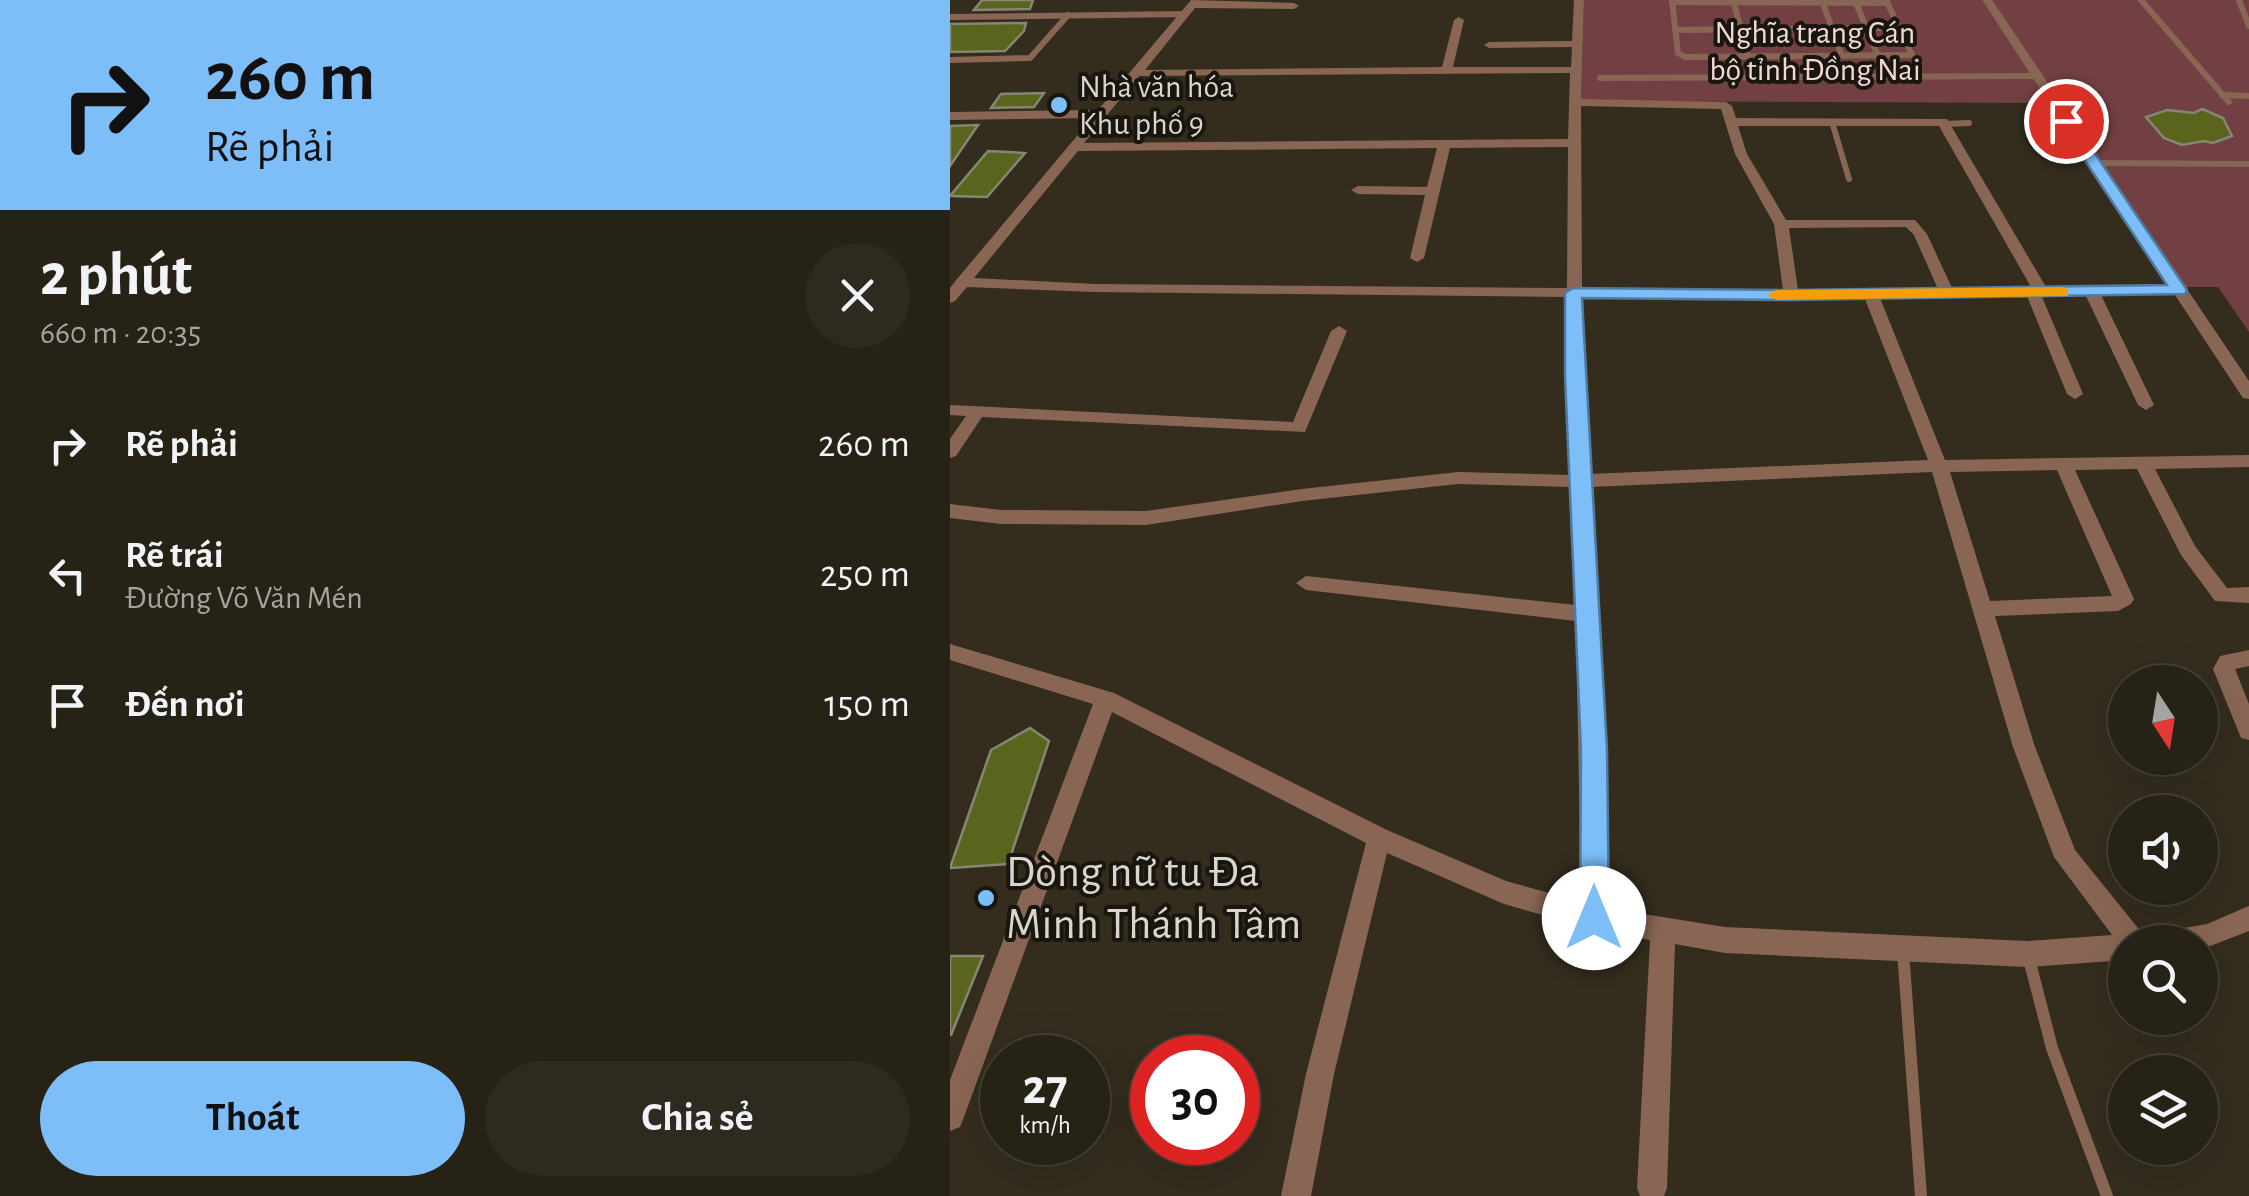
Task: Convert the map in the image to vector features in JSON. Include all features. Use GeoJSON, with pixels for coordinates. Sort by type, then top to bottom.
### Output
{"type":"FeatureCollection","features":[{"type":"Feature","properties":{"kind":"street"},"geometry":{"type":"LineString","coordinates":[[1579,0],[1573,293],[1594,750],[1594,918]]}},
{"type":"Feature","properties":{"kind":"street"},"geometry":{"type":"LineString","coordinates":[[1987,0],[2249,394]]}},
{"type":"Feature","properties":{"kind":"street"},"geometry":{"type":"LineString","coordinates":[[950,298],[1191,6],[1294,6]]}},
{"type":"Feature","properties":{"kind":"street"},"geometry":{"type":"LineString","coordinates":[[1446,73],[1459,20]]}},
{"type":"Feature","properties":{"kind":"street"},"geometry":{"type":"LineString","coordinates":[[1489,45],[1576,44]]}},
{"type":"Feature","properties":{"kind":"street"},"geometry":{"type":"LineString","coordinates":[[1135,73],[1575,70]]}},
{"type":"Feature","properties":{"kind":"street"},"geometry":{"type":"LineString","coordinates":[[1577,102],[1723,104],[1741,154],[1781,224],[1791,295]]}},
{"type":"Feature","properties":{"kind":"street"},"geometry":{"type":"LineString","coordinates":[[950,116],[1100,114]]}},
{"type":"Feature","properties":{"kind":"street"},"geometry":{"type":"LineString","coordinates":[[1730,122],[1944,124],[2037,293],[2076,394]]}},
{"type":"Feature","properties":{"kind":"street"},"geometry":{"type":"LineString","coordinates":[[1076,147],[1575,143]]}},
{"type":"Feature","properties":{"kind":"street"},"geometry":{"type":"LineString","coordinates":[[1418,258],[1444,145]]}},
{"type":"Feature","properties":{"kind":"street"},"geometry":{"type":"LineString","coordinates":[[1358,190],[1433,191]]}},
{"type":"Feature","properties":{"kind":"street"},"geometry":{"type":"LineString","coordinates":[[1781,224],[1910,223],[1920,234],[1947,293]]}},
{"type":"Feature","properties":{"kind":"street"},"geometry":{"type":"LineString","coordinates":[[962,282],[1095,288],[1791,295],[2178,290]]}},
{"type":"Feature","properties":{"kind":"street"},"geometry":{"type":"LineString","coordinates":[[2092,292],[2146,405]]}},
{"type":"Feature","properties":{"kind":"street"},"geometry":{"type":"LineString","coordinates":[[1870,293],[1939,466],[2024,747],[2066,857],[2120,925]]}},
{"type":"Feature","properties":{"kind":"street"},"geometry":{"type":"LineString","coordinates":[[950,410],[1298,428],[1339,332]]}},
{"type":"Feature","properties":{"kind":"street"},"geometry":{"type":"LineString","coordinates":[[950,452],[978,412]]}},
{"type":"Feature","properties":{"kind":"street"},"geometry":{"type":"LineString","coordinates":[[950,511],[1001,517],[1146,518],[1302,494],[1458,478],[1581,481],[1939,466],[2249,461]]}},
{"type":"Feature","properties":{"kind":"street"},"geometry":{"type":"LineString","coordinates":[[2142,462],[2205,576],[2222,596],[2249,595]]}},
{"type":"Feature","properties":{"kind":"street"},"geometry":{"type":"LineString","coordinates":[[1982,609],[2118,603],[2124,599],[2064,465]]}},
{"type":"Feature","properties":{"kind":"street"},"geometry":{"type":"LineString","coordinates":[[1306,583],[1587,614]]}},
{"type":"Feature","properties":{"kind":"street"},"geometry":{"type":"LineString","coordinates":[[950,652],[1106,699],[1223,755],[1379,838],[1504,892],[1594,918],[1724,940],[2028,954],[2108,948]]}},
{"type":"Feature","properties":{"kind":"street"},"geometry":{"type":"LineString","coordinates":[[2249,658],[2227,662],[2224,670],[2249,731]]}},
{"type":"Feature","properties":{"kind":"street"},"geometry":{"type":"LineString","coordinates":[[950,1118],[1106,699]]}},
{"type":"Feature","properties":{"kind":"street"},"geometry":{"type":"LineString","coordinates":[[1296,1196],[1320,1074],[1379,838]]}},
{"type":"Feature","properties":{"kind":"street"},"geometry":{"type":"LineString","coordinates":[[2218,932],[2249,918]]}},
{"type":"Feature","properties":{"kind":"street"},"geometry":{"type":"LineString","coordinates":[[1652,1188],[1663,930]]}},
{"type":"Feature","properties":{"kind":"lane"},"geometry":{"type":"LineString","coordinates":[[2142,0],[2229,102]]}},
{"type":"Feature","properties":{"kind":"lane"},"geometry":{"type":"LineString","coordinates":[[2239,0],[2249,26]]}},
{"type":"Feature","properties":{"kind":"lane"},"geometry":{"type":"LineString","coordinates":[[1672,1],[1734,1],[1887,1],[1912,55],[1681,56],[1672,1]]}},
{"type":"Feature","properties":{"kind":"lane"},"geometry":{"type":"LineString","coordinates":[[1734,1],[1748,57]]}},
{"type":"Feature","properties":{"kind":"lane"},"geometry":{"type":"LineString","coordinates":[[1822,1],[1842,56]]}},
{"type":"Feature","properties":{"kind":"lane"},"geometry":{"type":"LineString","coordinates":[[1856,2],[1878,56]]}},
{"type":"Feature","properties":{"kind":"lane"},"geometry":{"type":"LineString","coordinates":[[950,16],[1068,16],[1191,6]]}},
{"type":"Feature","properties":{"kind":"lane"},"geometry":{"type":"LineString","coordinates":[[950,60],[1030,58],[1068,16]]}},
{"type":"Feature","properties":{"kind":"lane"},"geometry":{"type":"LineString","coordinates":[[1675,30],[1900,28]]}},
{"type":"Feature","properties":{"kind":"lane"},"geometry":{"type":"LineString","coordinates":[[1600,78],[2034,76]]}},
{"type":"Feature","properties":{"kind":"lane"},"geometry":{"type":"LineString","coordinates":[[2222,95],[2249,96]]}},
{"type":"Feature","properties":{"kind":"lane"},"geometry":{"type":"LineString","coordinates":[[2040,122],[2066,121]]}},
{"type":"Feature","properties":{"kind":"lane"},"geometry":{"type":"LineString","coordinates":[[1832,122],[1849,179]]}},
{"type":"Feature","properties":{"kind":"lane"},"geometry":{"type":"LineString","coordinates":[[1944,124],[1969,123]]}},
{"type":"Feature","properties":{"kind":"lane"},"geometry":{"type":"LineString","coordinates":[[2094,162],[2249,164]]}},
{"type":"Feature","properties":{"kind":"lane"},"geometry":{"type":"LineString","coordinates":[[1903,950],[1921,1196]]}},
{"type":"Feature","properties":{"kind":"lane"},"geometry":{"type":"LineString","coordinates":[[2028,954],[2052,1048],[2107,1196]]}},
{"type":"Feature","properties":{"kind":"green space","name":"Nghĩa trang Cán bộ tỉnh Đồng Nai"},"geometry":{"type":"Polygon","coordinates":[[[1584,0],[1982,0],[2050,103],[1581,101],[1584,0]]]}},
{"type":"Feature","properties":{"kind":"green space"},"geometry":{"type":"Polygon","coordinates":[[[1991,0],[2249,0],[2249,332],[2218,287],[2182,287],[1991,0]]]}},
{"type":"Feature","properties":{"kind":"building"},"geometry":{"type":"Polygon","coordinates":[[[982,0],[1033,0],[1030,9],[974,10],[982,0]]]}},
{"type":"Feature","properties":{"kind":"building"},"geometry":{"type":"Polygon","coordinates":[[[1026,23],[1024,31],[1005,51],[950,52],[950,24],[1026,23]]]}},
{"type":"Feature","properties":{"kind":"building"},"geometry":{"type":"Polygon","coordinates":[[[1044,93],[1034,107],[991,108],[1001,94],[1044,93]]]}},
{"type":"Feature","properties":{"kind":"building"},"geometry":{"type":"Polygon","coordinates":[[[2202,109],[2223,118],[2232,136],[2213,143],[2182,145],[2164,138],[2146,117],[2167,110],[2194,113],[2202,109]]]}},
{"type":"Feature","properties":{"kind":"building"},"geometry":{"type":"Polygon","coordinates":[[[978,125],[950,166],[950,126],[978,125]]]}},
{"type":"Feature","properties":{"kind":"building"},"geometry":{"type":"Polygon","coordinates":[[[988,151],[1025,153],[987,197],[950,196],[988,151]]]}},
{"type":"Feature","properties":{"kind":"building"},"geometry":{"type":"Polygon","coordinates":[[[1030,728],[1049,741],[1008,864],[950,868],[991,750],[1030,728]]]}},
{"type":"Feature","properties":{"kind":"building"},"geometry":{"type":"Polygon","coordinates":[[[950,956],[983,956],[951,1035],[950,1035],[950,956]]]}},
{"type":"Feature","properties":{"kind":"slow traffic"},"geometry":{"type":"LineString","coordinates":[[1776,295],[2062,292]]}},
{"type":"Feature","properties":{"kind":"place","name":"Nhà văn hóa Khu phố 9"},"geometry":{"type":"Point","coordinates":[1059,105]}},
{"type":"Feature","properties":{"kind":"place","name":"Dòng nữ tu Đa Minh Thánh Tâm"},"geometry":{"type":"Point","coordinates":[986,898]}},
{"type":"Feature","properties":{"kind":"route"},"geometry":{"type":"LineString","coordinates":[[1594,918],[1594,750],[1573,293],[1791,295],[2178,290],[2066,121]]}}]}
